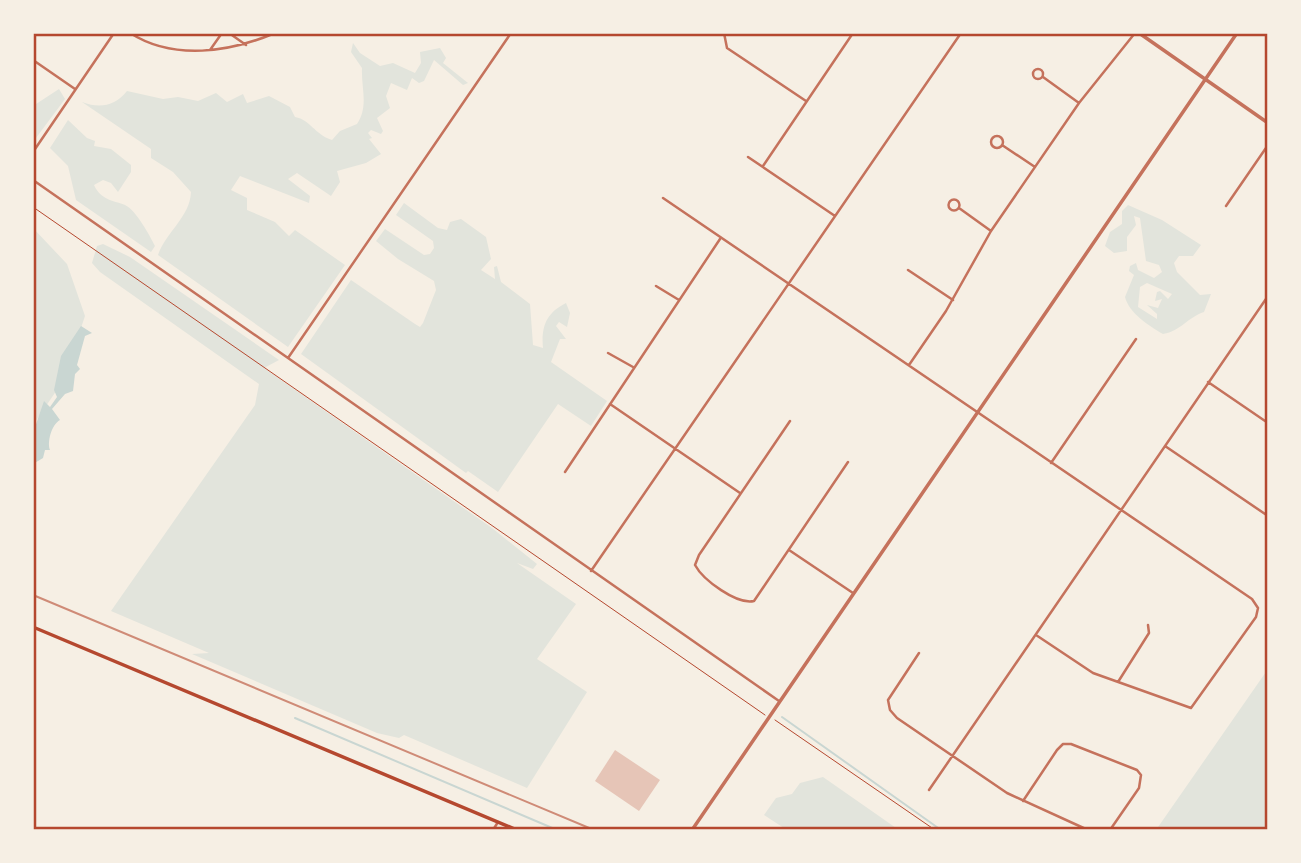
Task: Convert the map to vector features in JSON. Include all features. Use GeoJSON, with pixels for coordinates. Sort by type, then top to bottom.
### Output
{"type":"FeatureCollection","features":[{"type":"Feature","properties":{"kind":"main road"},"geometry":{"type":"LineString","coordinates":[[33,627],[517,830]]}},
{"type":"Feature","properties":{"kind":"street"},"geometry":{"type":"LineString","coordinates":[[33,152],[114,33]]}},
{"type":"Feature","properties":{"kind":"street"},"geometry":{"type":"LineString","coordinates":[[130,33],[149,45],[209,51],[246,45],[275,33]]}},
{"type":"Feature","properties":{"kind":"street"},"geometry":{"type":"LineString","coordinates":[[209,51],[222,33]]}},
{"type":"Feature","properties":{"kind":"street"},"geometry":{"type":"LineString","coordinates":[[229,33],[246,45]]}},
{"type":"Feature","properties":{"kind":"street"},"geometry":{"type":"LineString","coordinates":[[288,358],[511,33]]}},
{"type":"Feature","properties":{"kind":"street"},"geometry":{"type":"LineString","coordinates":[[724,33],[727,48],[806,101]]}},
{"type":"Feature","properties":{"kind":"street"},"geometry":{"type":"LineString","coordinates":[[763,166],[852,35],[846,33]]}},
{"type":"Feature","properties":{"kind":"street"},"geometry":{"type":"LineString","coordinates":[[592,572],[961,33]]}},
{"type":"Feature","properties":{"kind":"street"},"geometry":{"type":"LineString","coordinates":[[909,365],[953,300],[991,231],[1079,103],[1137,33],[1268,123]]}},
{"type":"Feature","properties":{"kind":"street"},"geometry":{"type":"LineString","coordinates":[[692,830],[1237,33]]}},
{"type":"Feature","properties":{"kind":"street"},"geometry":{"type":"LineString","coordinates":[[33,60],[75,89]]}},
{"type":"Feature","properties":{"kind":"street"},"geometry":{"type":"LineString","coordinates":[[1043,77],[1079,103]]}},
{"type":"Feature","properties":{"kind":"street"},"geometry":{"type":"LineString","coordinates":[[1002,145],[1035,167]]}},
{"type":"Feature","properties":{"kind":"street"},"geometry":{"type":"LineString","coordinates":[[1226,206],[1268,145]]}},
{"type":"Feature","properties":{"kind":"street"},"geometry":{"type":"LineString","coordinates":[[748,157],[835,216]]}},
{"type":"Feature","properties":{"kind":"street"},"geometry":{"type":"LineString","coordinates":[[33,180],[779,701]]}},
{"type":"Feature","properties":{"kind":"street"},"geometry":{"type":"LineString","coordinates":[[663,198],[1252,600],[1258,608],[1256,617],[1191,708],[1093,673],[1036,635]]}},
{"type":"Feature","properties":{"kind":"street"},"geometry":{"type":"LineString","coordinates":[[959,208],[991,231]]}},
{"type":"Feature","properties":{"kind":"street"},"geometry":{"type":"LineString","coordinates":[[565,472],[721,237]]}},
{"type":"Feature","properties":{"kind":"street"},"geometry":{"type":"LineString","coordinates":[[908,270],[953,300]]}},
{"type":"Feature","properties":{"kind":"street"},"geometry":{"type":"LineString","coordinates":[[656,286],[678,300]]}},
{"type":"Feature","properties":{"kind":"street"},"geometry":{"type":"LineString","coordinates":[[929,790],[1268,296]]}},
{"type":"Feature","properties":{"kind":"street"},"geometry":{"type":"LineString","coordinates":[[1051,463],[1136,339]]}},
{"type":"Feature","properties":{"kind":"street"},"geometry":{"type":"LineString","coordinates":[[608,353],[633,367]]}},
{"type":"Feature","properties":{"kind":"street"},"geometry":{"type":"LineString","coordinates":[[1208,382],[1268,423]]}},
{"type":"Feature","properties":{"kind":"street"},"geometry":{"type":"LineString","coordinates":[[610,404],[740,493]]}},
{"type":"Feature","properties":{"kind":"street"},"geometry":{"type":"LineString","coordinates":[[790,421],[699,555],[697,569],[736,598],[750,603],[759,596],[848,462]]}},
{"type":"Feature","properties":{"kind":"street"},"geometry":{"type":"LineString","coordinates":[[1165,446],[1268,516]]}},
{"type":"Feature","properties":{"kind":"street"},"geometry":{"type":"LineString","coordinates":[[789,550],[854,593]]}},
{"type":"Feature","properties":{"kind":"street"},"geometry":{"type":"LineString","coordinates":[[1118,682],[1149,633],[1148,625]]}},
{"type":"Feature","properties":{"kind":"street"},"geometry":{"type":"LineString","coordinates":[[919,653],[892,690],[888,700],[890,710],[952,756],[1023,801],[1088,830]]}},
{"type":"Feature","properties":{"kind":"street"},"geometry":{"type":"LineString","coordinates":[[1023,801],[1057,750],[1063,744],[1071,744],[1137,770],[1140,775],[1139,788],[1110,830]]}},
{"type":"Feature","properties":{"kind":"street"},"geometry":{"type":"LineString","coordinates":[[493,830],[498,822]]}},
{"type":"Feature","properties":{"kind":"path"},"geometry":{"type":"LineString","coordinates":[[33,207],[935,830]]}},
{"type":"Feature","properties":{"kind":"shaded area"},"geometry":{"type":"Polygon","coordinates":[[[353,43],[360,53],[380,66],[393,63],[415,73],[421,63],[420,52],[440,48],[446,58],[443,63],[468,83],[463,85],[434,60],[424,81],[419,83],[412,78],[407,90],[391,83],[386,96],[390,108],[377,118],[383,131],[381,134],[371,130],[368,133],[372,138],[369,139],[381,154],[366,163],[337,171],[340,182],[331,196],[297,173],[288,179],[310,196],[309,203],[240,176],[231,190],[247,198],[247,210],[275,222],[289,236],[295,230],[345,265],[288,347],[158,255],[187,209],[191,192],[173,172],[151,158],[151,149],[82,102],[107,105],[127,91],[163,99],[178,97],[198,101],[216,93],[227,102],[243,94],[247,103],[269,96],[290,107],[295,117],[332,140],[340,131],[357,124],[363,110],[362,68],[351,52],[353,43]]]}},
{"type":"Feature","properties":{"kind":"shaded area"},"geometry":{"type":"Polygon","coordinates":[[[59,89],[65,99],[33,142],[33,106],[59,89]]]}},
{"type":"Feature","properties":{"kind":"shaded area"},"geometry":{"type":"Polygon","coordinates":[[[68,120],[87,138],[95,141],[94,146],[111,149],[131,165],[131,172],[118,192],[111,183],[103,180],[94,185],[103,197],[125,205],[134,212],[155,246],[151,252],[76,200],[68,166],[50,148],[68,120]]]}},
{"type":"Feature","properties":{"kind":"shaded area"},"geometry":{"type":"Polygon","coordinates":[[[404,203],[438,228],[447,230],[450,222],[461,219],[486,237],[491,259],[481,270],[495,279],[494,267],[497,266],[501,282],[530,304],[533,345],[543,348],[546,321],[566,303],[570,313],[567,327],[559,322],[556,326],[566,339],[560,339],[551,362],[607,401],[591,426],[558,404],[498,492],[468,471],[466,473],[301,354],[351,280],[420,327],[423,323],[436,290],[434,281],[398,259],[376,241],[385,229],[424,255],[430,254],[434,248],[433,241],[396,215],[404,203]]]}},
{"type":"Feature","properties":{"kind":"shaded area"},"geometry":{"type":"Polygon","coordinates":[[[1128,205],[1162,220],[1201,245],[1193,256],[1179,256],[1174,263],[1177,272],[1200,295],[1211,294],[1204,312],[1163,334],[1131,308],[1125,297],[1134,275],[1129,271],[1130,266],[1136,263],[1138,270],[1154,278],[1162,272],[1159,265],[1146,261],[1140,218],[1134,216],[1136,225],[1127,237],[1127,251],[1114,253],[1105,246],[1110,232],[1122,224],[1122,211],[1128,205]],[[1147,283],[1140,287],[1138,307],[1157,319],[1157,314],[1147,305],[1158,308],[1162,299],[1155,301],[1157,292],[1160,291],[1168,299],[1172,294],[1147,283]]]}},
{"type":"Feature","properties":{"kind":"shaded area"},"geometry":{"type":"Polygon","coordinates":[[[33,228],[67,264],[85,316],[63,381],[33,425],[33,228]]]}},
{"type":"Feature","properties":{"kind":"shaded area"},"geometry":{"type":"Polygon","coordinates":[[[103,244],[130,257],[279,360],[264,368],[492,528],[537,564],[533,569],[517,563],[576,604],[537,659],[587,692],[527,788],[404,735],[399,738],[377,733],[192,654],[209,653],[111,611],[255,405],[259,384],[100,272],[92,263],[97,246],[103,244]]]}},
{"type":"Feature","properties":{"kind":"shaded area"},"geometry":{"type":"Polygon","coordinates":[[[81,326],[92,333],[85,336],[77,365],[80,369],[75,374],[73,391],[65,394],[52,409],[60,420],[50,434],[50,450],[45,450],[43,458],[33,464],[33,433],[44,401],[50,407],[57,397],[54,390],[61,356],[81,326]]]}},
{"type":"Feature","properties":{"kind":"shaded area"},"geometry":{"type":"Polygon","coordinates":[[[1268,669],[1268,830],[1156,830],[1268,669]]]}},
{"type":"Feature","properties":{"kind":"shaded area"},"geometry":{"type":"Polygon","coordinates":[[[823,777],[899,830],[787,830],[764,815],[776,798],[792,794],[800,783],[823,777]]]}},
{"type":"Feature","properties":{"kind":"building"},"geometry":{"type":"Polygon","coordinates":[[[615,750],[660,780],[639,811],[595,781],[615,750]]]}},
{"type":"Feature","properties":{"kind":"waterway"},"geometry":{"type":"LineString","coordinates":[[782,717],[941,830]]}},
{"type":"Feature","properties":{"kind":"waterway"},"geometry":{"type":"LineString","coordinates":[[295,718],[557,830]]}},
{"type":"Feature","properties":{"kind":"railway"},"geometry":{"type":"LineString","coordinates":[[33,595],[594,830]]}}]}
